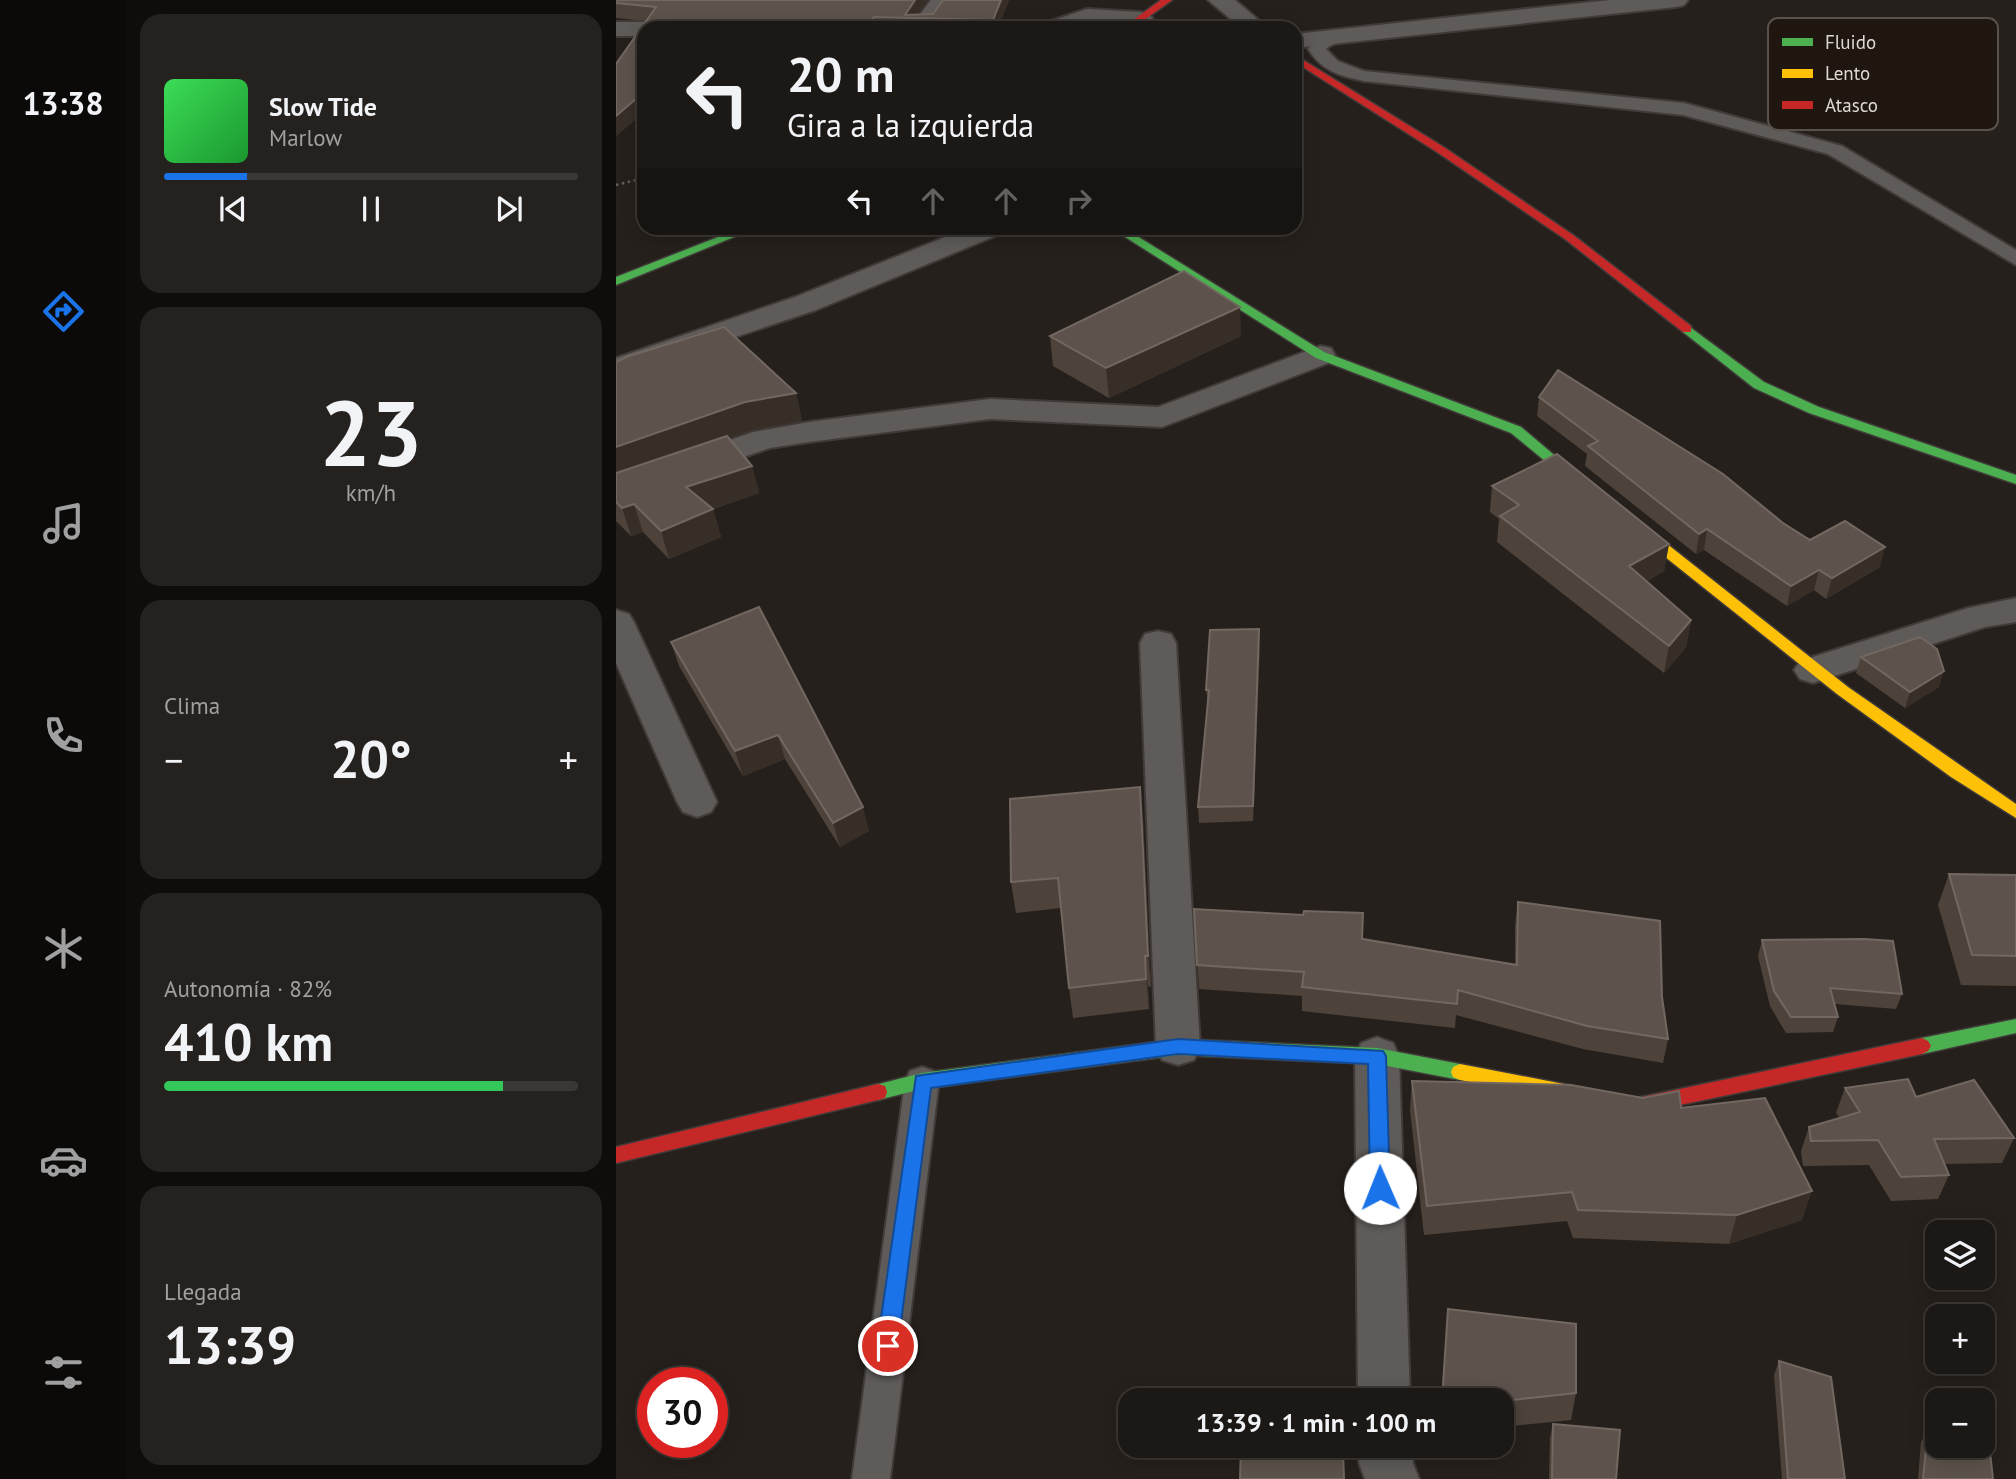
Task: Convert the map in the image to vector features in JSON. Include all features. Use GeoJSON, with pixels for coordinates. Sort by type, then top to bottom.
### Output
{"type":"FeatureCollection","features":[{"type":"Feature","properties":{"kind":"main road"},"geometry":{"type":"LineString","coordinates":[[1138,21],[1167,0]]}},
{"type":"Feature","properties":{"kind":"main road"},"geometry":{"type":"LineString","coordinates":[[1302,62],[1441,150],[1569,237],[1759,384],[1814,410],[2016,480]]}},
{"type":"Feature","properties":{"kind":"main road"},"geometry":{"type":"LineString","coordinates":[[616,281],[732,235]]}},
{"type":"Feature","properties":{"kind":"main road"},"geometry":{"type":"LineString","coordinates":[[1128,235],[1320,355],[1516,430],[1813,670],[1927,755],[2016,812]]}},
{"type":"Feature","properties":{"kind":"main road"},"geometry":{"type":"LineString","coordinates":[[1609,1101],[1637,1106],[2016,1026]]}},
{"type":"Feature","properties":{"kind":"main road"},"geometry":{"type":"LineString","coordinates":[[616,1155],[922,1082],[1178,1047],[1377,1056],[1582,1096]]}},
{"type":"Feature","properties":{"kind":"street"},"geometry":{"type":"LineString","coordinates":[[926,21],[943,0]]}},
{"type":"Feature","properties":{"kind":"street"},"geometry":{"type":"LineString","coordinates":[[1220,0],[1247,21]]}},
{"type":"Feature","properties":{"kind":"street"},"geometry":{"type":"LineString","coordinates":[[1302,40],[1676,0]]}},
{"type":"Feature","properties":{"kind":"street"},"geometry":{"type":"LineString","coordinates":[[1073,21],[1087,16],[1116,21]]}},
{"type":"Feature","properties":{"kind":"street"},"geometry":{"type":"LineString","coordinates":[[616,29],[637,29]]}},
{"type":"Feature","properties":{"kind":"street"},"geometry":{"type":"LineString","coordinates":[[616,368],[786,313],[874,279],[974,235]]}},
{"type":"Feature","properties":{"kind":"street"},"geometry":{"type":"LineString","coordinates":[[616,491],[764,439],[809,432],[990,409],[1163,417],[1320,355]]}},
{"type":"Feature","properties":{"kind":"street"},"geometry":{"type":"LineString","coordinates":[[1813,670],[1981,616],[2016,610]]}},
{"type":"Feature","properties":{"kind":"street"},"geometry":{"type":"LineString","coordinates":[[616,622],[697,802]]}},
{"type":"Feature","properties":{"kind":"street"},"geometry":{"type":"LineString","coordinates":[[1158,643],[1178,1047]]}},
{"type":"Feature","properties":{"kind":"street"},"geometry":{"type":"LineString","coordinates":[[1377,1056],[1384,1388]]}},
{"type":"Feature","properties":{"kind":"street"},"geometry":{"type":"LineString","coordinates":[[1386,1458],[1392,1479]]}},
{"type":"Feature","properties":{"kind":"lane"},"geometry":{"type":"LineString","coordinates":[[1342,35],[1325,40],[1317,49],[1322,58],[1339,70],[1498,91],[1684,109],[1835,150],[2006,248],[2016,259]]}},
{"type":"Feature","properties":{"kind":"lane"},"geometry":{"type":"LineString","coordinates":[[871,1479],[922,1082]]}},
{"type":"Feature","properties":{"kind":"path"},"geometry":{"type":"LineString","coordinates":[[616,185],[637,180]]}},
{"type":"Feature","properties":{"kind":"building"},"geometry":{"type":"Polygon","coordinates":[[[616,0],[915,0],[905,15],[933,14],[943,0],[1001,0],[993,20],[874,17],[872,21],[646,21],[656,7],[616,3],[616,0]]]}},
{"type":"Feature","properties":{"kind":"building"},"geometry":{"type":"Polygon","coordinates":[[[637,34],[637,98],[616,116],[616,64],[637,34]]]}},
{"type":"Feature","properties":{"kind":"building"},"geometry":{"type":"Polygon","coordinates":[[[1184,271],[1240,307],[1106,368],[1050,336],[1184,271]]]}},
{"type":"Feature","properties":{"kind":"building"},"geometry":{"type":"Polygon","coordinates":[[[724,327],[796,393],[745,402],[616,447],[616,362],[724,327]]]}},
{"type":"Feature","properties":{"kind":"building"},"geometry":{"type":"Polygon","coordinates":[[[1558,370],[1723,474],[1783,523],[1810,540],[1845,521],[1885,547],[1832,578],[1819,570],[1791,586],[1707,529],[1699,534],[1588,446],[1598,441],[1539,397],[1558,370]]]}},
{"type":"Feature","properties":{"kind":"building"},"geometry":{"type":"Polygon","coordinates":[[[727,436],[752,466],[686,487],[713,509],[661,531],[634,504],[622,508],[616,502],[616,473],[727,436]]]}},
{"type":"Feature","properties":{"kind":"building"},"geometry":{"type":"Polygon","coordinates":[[[1557,454],[1669,544],[1629,566],[1691,620],[1669,646],[1500,516],[1519,505],[1492,486],[1557,454]]]}},
{"type":"Feature","properties":{"kind":"building"},"geometry":{"type":"Polygon","coordinates":[[[759,607],[863,807],[833,823],[778,735],[735,751],[671,642],[759,607]]]}},
{"type":"Feature","properties":{"kind":"building"},"geometry":{"type":"Polygon","coordinates":[[[1259,629],[1253,806],[1198,807],[1209,690],[1206,690],[1210,630],[1259,629]]]}},
{"type":"Feature","properties":{"kind":"building"},"geometry":{"type":"Polygon","coordinates":[[[1920,637],[1937,649],[1944,671],[1910,692],[1861,657],[1920,637]]]}},
{"type":"Feature","properties":{"kind":"building"},"geometry":{"type":"Polygon","coordinates":[[[1140,787],[1148,956],[1145,956],[1146,979],[1069,988],[1058,878],[1011,882],[1010,799],[1140,787]]]}},
{"type":"Feature","properties":{"kind":"building"},"geometry":{"type":"Polygon","coordinates":[[[1949,874],[2016,875],[2016,956],[1972,955],[1949,874]]]}},
{"type":"Feature","properties":{"kind":"building"},"geometry":{"type":"Polygon","coordinates":[[[1518,902],[1660,921],[1662,997],[1668,1039],[1587,1026],[1458,990],[1457,1004],[1302,987],[1304,972],[1197,965],[1194,909],[1303,915],[1304,911],[1363,913],[1362,939],[1517,965],[1518,902]]]}},
{"type":"Feature","properties":{"kind":"building"},"geometry":{"type":"Polygon","coordinates":[[[1762,940],[1893,941],[1902,994],[1830,988],[1838,1017],[1791,1017],[1774,991],[1762,940]]]}},
{"type":"Feature","properties":{"kind":"building"},"geometry":{"type":"Polygon","coordinates":[[[1908,1079],[1916,1097],[1974,1080],[2014,1138],[1934,1139],[1949,1175],[1901,1177],[1878,1140],[1811,1141],[1809,1127],[1860,1112],[1845,1088],[1908,1079]]]}},
{"type":"Feature","properties":{"kind":"building"},"geometry":{"type":"Polygon","coordinates":[[[1412,1081],[1571,1085],[1643,1098],[1679,1091],[1681,1108],[1765,1098],[1812,1191],[1737,1215],[1578,1210],[1572,1192],[1427,1206],[1412,1081]]]}},
{"type":"Feature","properties":{"kind":"building"},"geometry":{"type":"Polygon","coordinates":[[[1448,1309],[1576,1324],[1576,1393],[1514,1400],[1514,1388],[1443,1388],[1448,1309]]]}},
{"type":"Feature","properties":{"kind":"building"},"geometry":{"type":"Polygon","coordinates":[[[1779,1361],[1831,1377],[1845,1479],[1788,1479],[1779,1361]]]}},
{"type":"Feature","properties":{"kind":"building"},"geometry":{"type":"Polygon","coordinates":[[[1553,1424],[1620,1430],[1616,1479],[1552,1479],[1553,1424]]]}},
{"type":"Feature","properties":{"kind":"building"},"geometry":{"type":"Polygon","coordinates":[[[1241,1458],[1343,1458],[1344,1479],[1240,1479],[1241,1458]]]}},
{"type":"Feature","properties":{"kind":"building"},"geometry":{"type":"Polygon","coordinates":[[[1925,1458],[1991,1458],[1993,1479],[1923,1479],[1925,1458]]]}},
{"type":"Feature","properties":{"kind":"traffic: fast"},"geometry":{"type":"LineString","coordinates":[[616,281],[732,235]]}},
{"type":"Feature","properties":{"kind":"traffic: fast"},"geometry":{"type":"LineString","coordinates":[[1128,235],[1320,355],[1516,430],[1566,471]]}},
{"type":"Feature","properties":{"kind":"traffic: fast"},"geometry":{"type":"LineString","coordinates":[[1687,329],[1759,385],[1814,410],[2016,480]]}},
{"type":"Feature","properties":{"kind":"traffic: fast"},"geometry":{"type":"LineString","coordinates":[[1922,1046],[2016,1026]]}},
{"type":"Feature","properties":{"kind":"traffic: fast"},"geometry":{"type":"LineString","coordinates":[[878,1092],[922,1081],[1178,1047],[1377,1056],[1460,1072]]}},
{"type":"Feature","properties":{"kind":"traffic: slow"},"geometry":{"type":"LineString","coordinates":[[1566,471],[1843,690],[1957,773],[2016,812]]}},
{"type":"Feature","properties":{"kind":"traffic: slow"},"geometry":{"type":"LineString","coordinates":[[1460,1072],[1569,1093]]}},
{"type":"Feature","properties":{"kind":"traffic: jam"},"geometry":{"type":"LineString","coordinates":[[1137,21],[1167,0]]}},
{"type":"Feature","properties":{"kind":"traffic: jam"},"geometry":{"type":"LineString","coordinates":[[1302,62],[1441,150],[1569,237],[1687,329]]}},
{"type":"Feature","properties":{"kind":"traffic: jam"},"geometry":{"type":"LineString","coordinates":[[1628,1105],[1637,1106],[1922,1046]]}},
{"type":"Feature","properties":{"kind":"traffic: jam"},"geometry":{"type":"LineString","coordinates":[[616,1155],[878,1092]]}},
{"type":"Feature","properties":{"kind":"route"},"geometry":{"type":"LineString","coordinates":[[888,1346],[922,1082],[1178,1047],[1377,1056],[1380,1188]]}}]}
